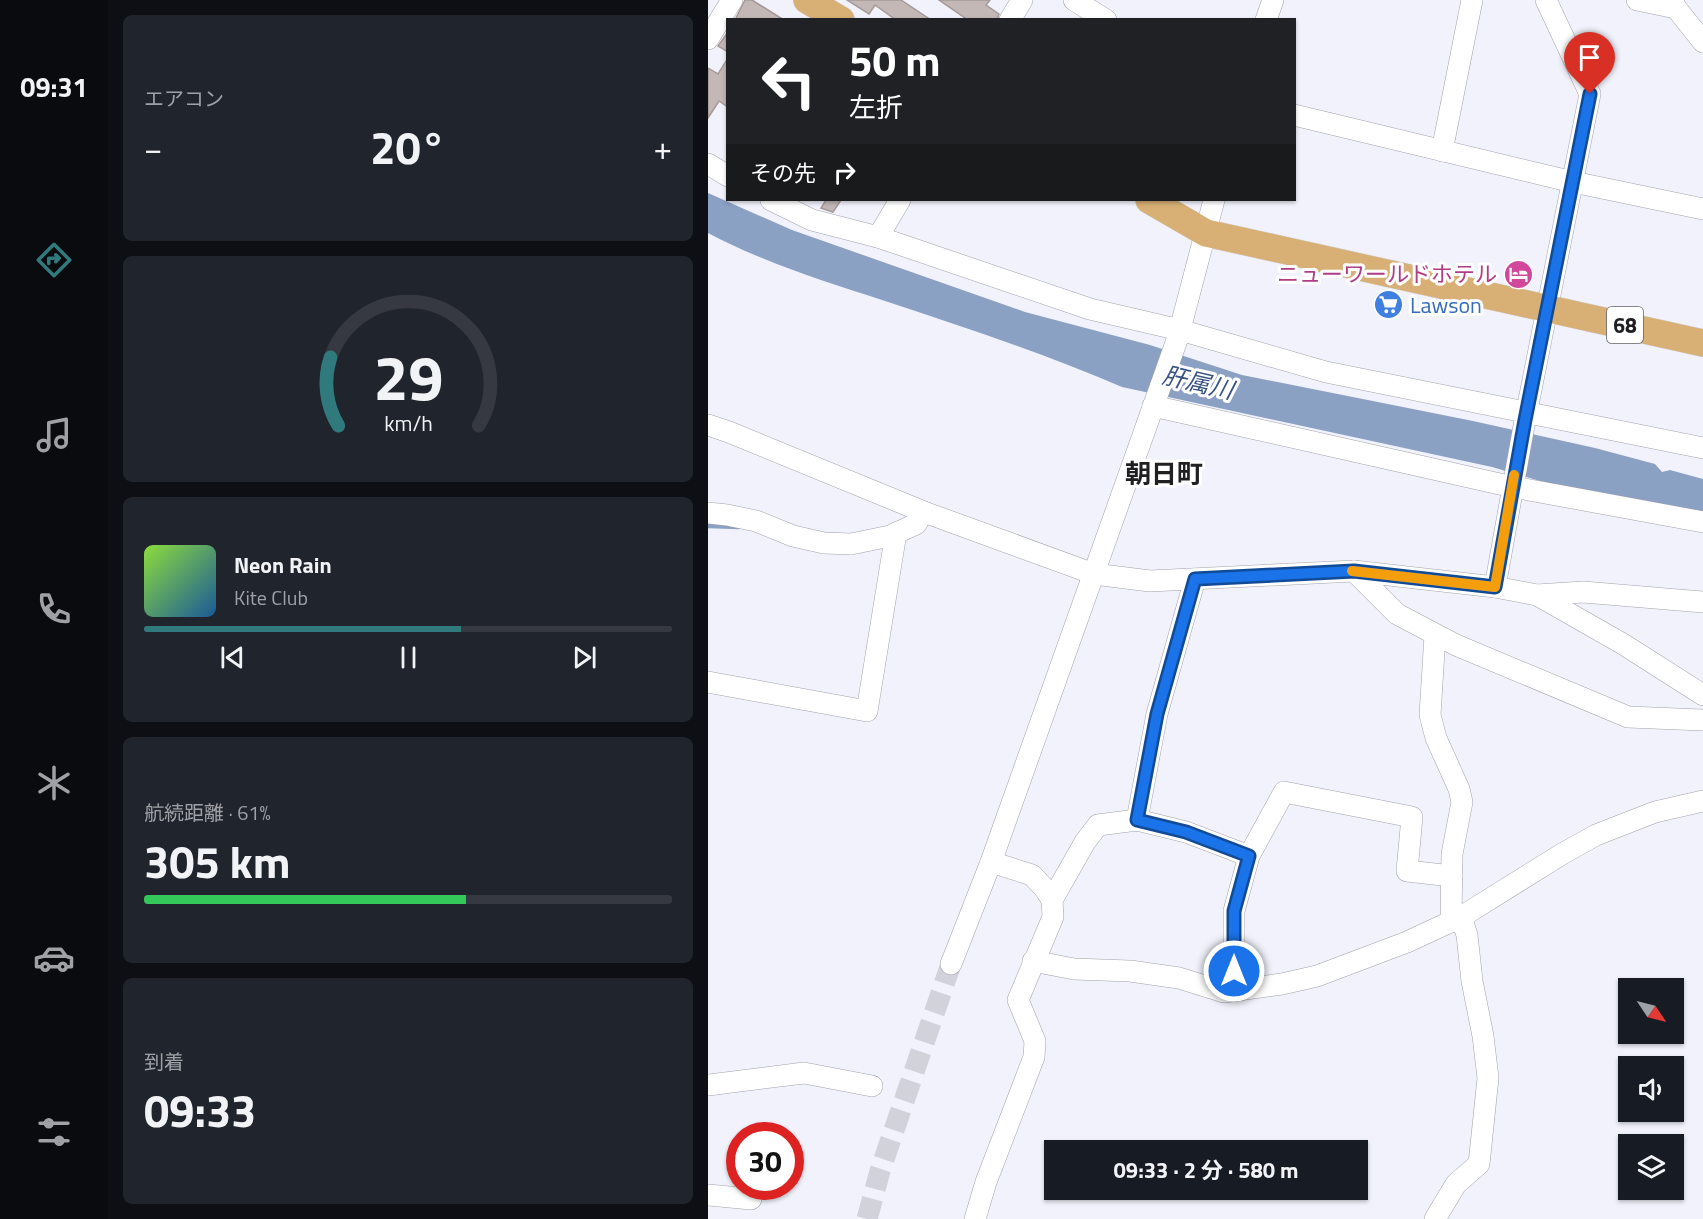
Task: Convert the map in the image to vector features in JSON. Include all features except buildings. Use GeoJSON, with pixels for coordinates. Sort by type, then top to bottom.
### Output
{"type":"FeatureCollection","features":[{"type":"Feature","properties":{"kind":"main road"},"geometry":{"type":"LineString","coordinates":[[807,0],[838,18]]}},
{"type":"Feature","properties":{"kind":"main road","name":"68"},"geometry":{"type":"LineString","coordinates":[[1151,201],[1206,233],[1703,343]]}},
{"type":"Feature","properties":{"kind":"street"},"geometry":{"type":"LineString","coordinates":[[708,39],[732,0]]}},
{"type":"Feature","properties":{"kind":"street"},"geometry":{"type":"LineString","coordinates":[[1011,18],[1022,0]]}},
{"type":"Feature","properties":{"kind":"street"},"geometry":{"type":"LineString","coordinates":[[1074,0],[1103,18]]}},
{"type":"Feature","properties":{"kind":"street"},"geometry":{"type":"LineString","coordinates":[[1267,18],[1273,0]]}},
{"type":"Feature","properties":{"kind":"street"},"geometry":{"type":"LineString","coordinates":[[1442,150],[1472,0]]}},
{"type":"Feature","properties":{"kind":"street"},"geometry":{"type":"LineString","coordinates":[[1495,587],[1513,483],[1590,94],[1545,0]]}},
{"type":"Feature","properties":{"kind":"street"},"geometry":{"type":"LineString","coordinates":[[1637,0],[1674,4],[1703,42]]}},
{"type":"Feature","properties":{"kind":"street"},"geometry":{"type":"LineString","coordinates":[[1296,115],[1573,182],[1703,209]]}},
{"type":"Feature","properties":{"kind":"street"},"geometry":{"type":"LineString","coordinates":[[708,164],[726,175]]}},
{"type":"Feature","properties":{"kind":"street"},"geometry":{"type":"LineString","coordinates":[[773,201],[812,220],[878,237],[1090,309],[1179,333],[1326,372],[1526,416],[1703,448]]}},
{"type":"Feature","properties":{"kind":"street"},"geometry":{"type":"LineString","coordinates":[[878,237],[899,201]]}},
{"type":"Feature","properties":{"kind":"street"},"geometry":{"type":"LineString","coordinates":[[951,964],[991,862],[1179,333],[1214,201]]}},
{"type":"Feature","properties":{"kind":"street"},"geometry":{"type":"LineString","coordinates":[[1155,402],[1513,483],[1703,522]]}},
{"type":"Feature","properties":{"kind":"street"},"geometry":{"type":"LineString","coordinates":[[708,425],[924,512],[1094,574],[1150,581],[1354,571],[1495,587],[1537,595],[1583,591],[1703,602]]}},
{"type":"Feature","properties":{"kind":"street"},"geometry":{"type":"LineString","coordinates":[[708,513],[756,521],[793,536],[824,543],[851,544],[890,536],[916,524],[924,512]]}},
{"type":"Feature","properties":{"kind":"street"},"geometry":{"type":"LineString","coordinates":[[708,682],[867,711],[896,533]]}},
{"type":"Feature","properties":{"kind":"street"},"geometry":{"type":"LineString","coordinates":[[1354,571],[1397,614],[1435,634],[1628,717],[1703,720]]}},
{"type":"Feature","properties":{"kind":"street"},"geometry":{"type":"LineString","coordinates":[[1137,820],[1157,714],[1195,579]]}},
{"type":"Feature","properties":{"kind":"street"},"geometry":{"type":"LineString","coordinates":[[1537,595],[1623,644],[1703,695]]}},
{"type":"Feature","properties":{"kind":"street"},"geometry":{"type":"LineString","coordinates":[[1435,634],[1430,715],[1436,738],[1460,789],[1462,802],[1452,854],[1456,920],[1467,935],[1488,1078],[1479,1164],[1456,1184],[1436,1219]]}},
{"type":"Feature","properties":{"kind":"street"},"geometry":{"type":"LineString","coordinates":[[1234,991],[1234,911],[1249,856],[1284,792],[1412,817],[1407,871],[1452,876]]}},
{"type":"Feature","properties":{"kind":"street"},"geometry":{"type":"LineString","coordinates":[[1033,961],[1074,969],[1130,971],[1179,978],[1224,992],[1282,984],[1317,976],[1407,942],[1456,920],[1596,835],[1655,812],[1703,801]]}},
{"type":"Feature","properties":{"kind":"street"},"geometry":{"type":"LineString","coordinates":[[1052,900],[1098,825],[1137,820],[1186,832],[1249,856]]}},
{"type":"Feature","properties":{"kind":"street"},"geometry":{"type":"LineString","coordinates":[[975,1219],[986,1182],[1034,1057],[1035,1041],[1018,1000],[1053,917],[1052,900],[1046,889],[1032,875],[991,862]]}},
{"type":"Feature","properties":{"kind":"street"},"geometry":{"type":"LineString","coordinates":[[708,1085],[804,1073],[872,1086]]}},
{"type":"Feature","properties":{"kind":"street"},"geometry":{"type":"LineString","coordinates":[[708,1195],[726,1197]]}},
{"type":"Feature","properties":{"kind":"water","name":"肝属川"},"geometry":{"type":"Polygon","coordinates":[[[708,193],[792,230],[1025,312],[1150,345],[1242,375],[1595,448],[1655,464],[1662,472],[1670,470],[1703,479],[1703,515],[1540,481],[1492,467],[1122,387],[1003,341],[794,270],[708,233],[708,193]]]}},
{"type":"Feature","properties":{"kind":"waterway"},"geometry":{"type":"LineString","coordinates":[[708,526],[739,527]]}},
{"type":"Feature","properties":{"kind":"tunnel"},"geometry":{"type":"LineString","coordinates":[[867,1219],[880,1171],[951,964]]}},
{"type":"Feature","properties":{"kind":"slow traffic"},"geometry":{"type":"LineString","coordinates":[[1352,571],[1495,587],[1514,475]]}},
{"type":"Feature","properties":{"kind":"place","name":"ニューワールドホテル"},"geometry":{"type":"Point","coordinates":[1518,274]}},
{"type":"Feature","properties":{"kind":"place","name":"Lawson"},"geometry":{"type":"Point","coordinates":[1389,305]}},
{"type":"Feature","properties":{"kind":"district","name":"朝日町"},"geometry":{"type":"Point","coordinates":[1164,473]}},
{"type":"Feature","properties":{"kind":"route"},"geometry":{"type":"LineString","coordinates":[[1234,971],[1234,911],[1249,856],[1186,832],[1137,820],[1157,714],[1195,579],[1354,571],[1495,587],[1525,420],[1590,94]]}}]}
